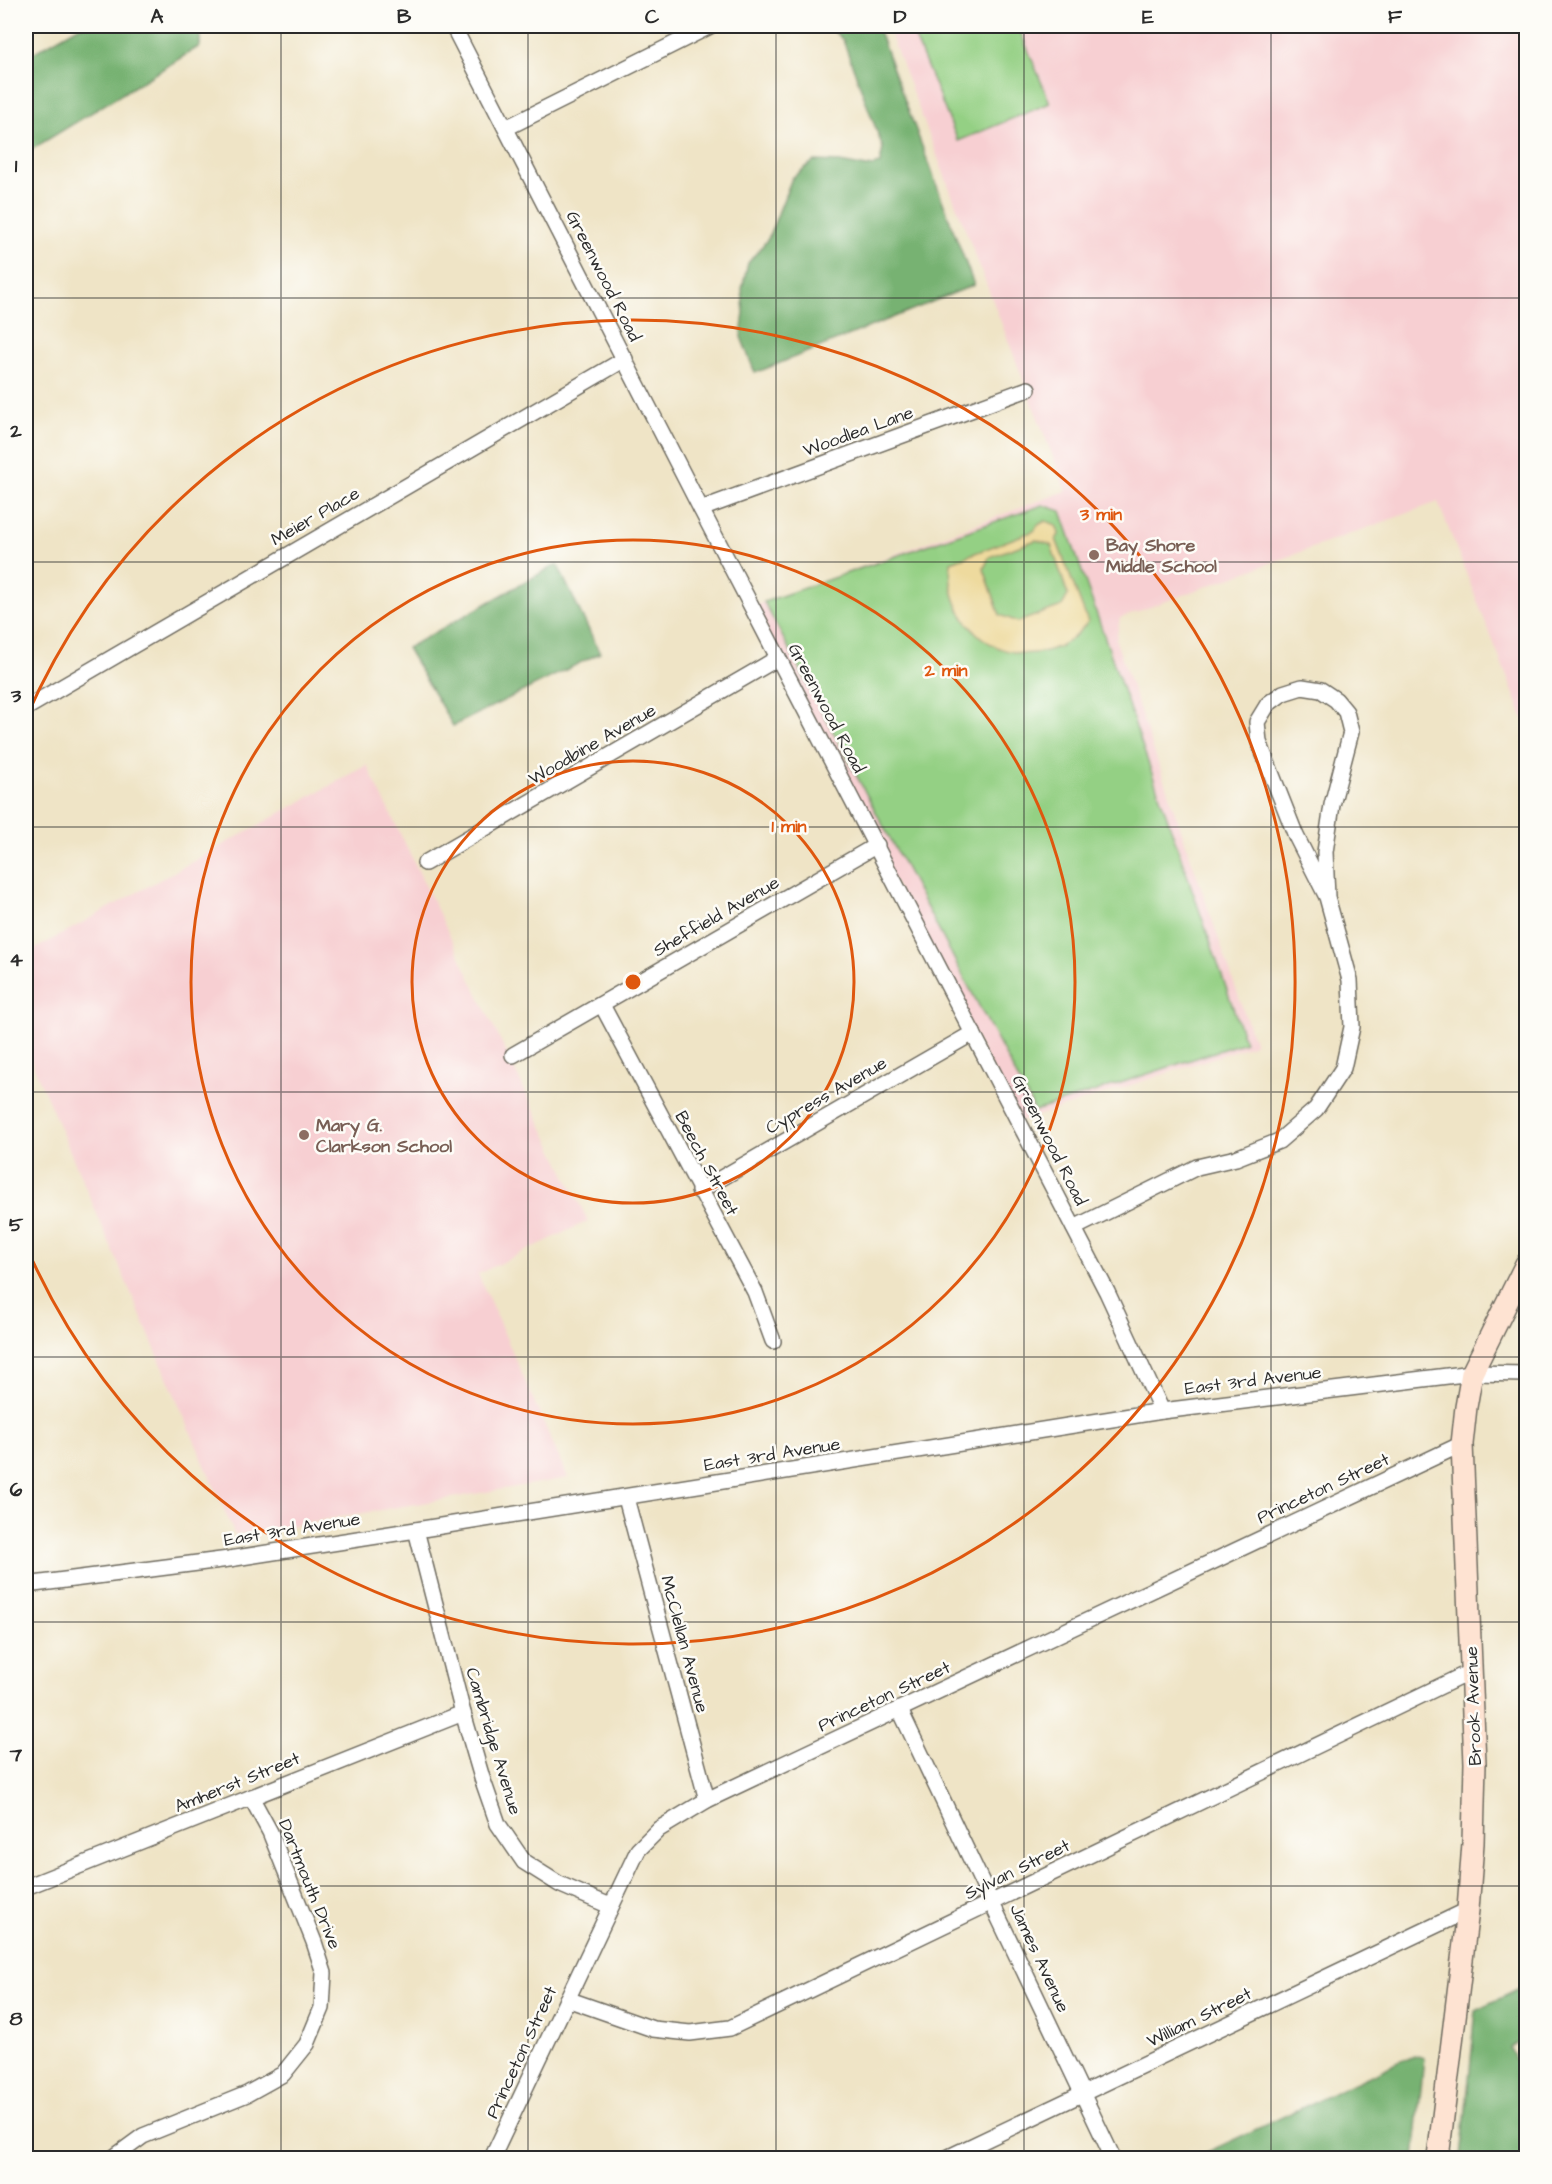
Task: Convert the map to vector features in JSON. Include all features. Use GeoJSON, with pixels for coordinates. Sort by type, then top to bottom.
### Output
{"type":"FeatureCollection","features":[{"type":"Feature","properties":{"kind":"street","name":"Greenwood Road"},"geometry":{"type":"LineString","coordinates":[[453,26],[1107,1292],[1162,1411]]}},
{"type":"Feature","properties":{"kind":"street"},"geometry":{"type":"LineString","coordinates":[[506,128],[710,26]]}},
{"type":"Feature","properties":{"kind":"street","name":"Meier Place"},"geometry":{"type":"LineString","coordinates":[[26,708],[625,359]]}},
{"type":"Feature","properties":{"kind":"street","name":"Woodlea Lane"},"geometry":{"type":"LineString","coordinates":[[701,509],[1028,389]]}},
{"type":"Feature","properties":{"kind":"street","name":"Woodbine Avenue"},"geometry":{"type":"LineString","coordinates":[[425,863],[778,658]]}},
{"type":"Feature","properties":{"kind":"street"},"geometry":{"type":"LineString","coordinates":[[1074,1228],[1197,1167],[1236,1158],[1279,1141],[1316,1109],[1343,1068],[1352,1027],[1350,980],[1327,897],[1296,836],[1259,742],[1257,722],[1268,704],[1283,693],[1302,687],[1322,690],[1336,700],[1346,712],[1351,732],[1332,805],[1325,852],[1327,897]]}},
{"type":"Feature","properties":{"kind":"street","name":"Sheffield Avenue"},"geometry":{"type":"LineString","coordinates":[[513,1055],[877,845]]}},
{"type":"Feature","properties":{"kind":"street","name":"Beech Street"},"geometry":{"type":"LineString","coordinates":[[602,1005],[699,1191],[755,1292],[773,1341]]}},
{"type":"Feature","properties":{"kind":"street","name":"Cypress Avenue"},"geometry":{"type":"LineString","coordinates":[[699,1191],[972,1034]]}},
{"type":"Feature","properties":{"kind":"street","name":"Brook Avenue"},"geometry":{"type":"LineString","coordinates":[[1438,2158],[1468,1910],[1473,1843],[1475,1764],[1462,1444],[1472,1372],[1527,1264]]}},
{"type":"Feature","properties":{"kind":"street","name":"East 3rd Avenue"},"geometry":{"type":"LineString","coordinates":[[26,1585],[229,1559],[626,1498],[1162,1411],[1472,1372],[1527,1374]]}},
{"type":"Feature","properties":{"kind":"street","name":"Princeton Street"},"geometry":{"type":"LineString","coordinates":[[492,2158],[638,1851],[660,1829],[707,1800],[1462,1444]]}},
{"type":"Feature","properties":{"kind":"street","name":"McClellan Avenue"},"geometry":{"type":"LineString","coordinates":[[626,1498],[707,1800]]}},
{"type":"Feature","properties":{"kind":"street","name":"Cambridge Avenue"},"geometry":{"type":"LineString","coordinates":[[416,1530],[482,1778],[498,1824],[524,1862],[559,1884],[610,1906]]}},
{"type":"Feature","properties":{"kind":"street","name":"Sylvan Street"},"geometry":{"type":"LineString","coordinates":[[567,1999],[652,2029],[690,2033],[730,2028],[1472,1671]]}},
{"type":"Feature","properties":{"kind":"street","name":"James Avenue"},"geometry":{"type":"LineString","coordinates":[[900,1710],[1113,2158]]}},
{"type":"Feature","properties":{"kind":"street","name":"Amherst Street"},"geometry":{"type":"LineString","coordinates":[[26,1887],[464,1713]]}},
{"type":"Feature","properties":{"kind":"street","name":"Dartmouth Drive"},"geometry":{"type":"LineString","coordinates":[[113,2158],[142,2136],[247,2094],[283,2074],[307,2044],[322,2008],[324,1973],[314,1942],[270,1832],[251,1797]]}},
{"type":"Feature","properties":{"kind":"street","name":"William Street"},"geometry":{"type":"LineString","coordinates":[[947,2158],[1468,1910]]}},
{"type":"Feature","properties":{"kind":"shaded area","name":"Bay Shore Middle School"},"geometry":{"type":"Polygon","coordinates":[[[887,26],[1526,26],[1526,725],[1438,502],[1120,618],[1116,641],[1255,1044],[1019,1122],[752,607],[1066,491],[887,26]]]}},
{"type":"Feature","properties":{"kind":"shaded area","name":"Mary G. Clarkson School"},"geometry":{"type":"Polygon","coordinates":[[[367,765],[588,1221],[478,1274],[568,1478],[235,1535],[26,1049],[26,954],[367,765]]]}},
{"type":"Feature","properties":{"kind":"green space"},"geometry":{"type":"Polygon","coordinates":[[[80,26],[200,26],[200,46],[26,153],[26,57],[80,26]]]}},
{"type":"Feature","properties":{"kind":"green space"},"geometry":{"type":"Polygon","coordinates":[[[828,26],[877,26],[974,285],[755,373],[741,337],[744,313],[742,289],[748,263],[768,239],[792,178],[814,161],[840,162],[867,167],[880,164],[883,148],[843,40],[828,26]]]}},
{"type":"Feature","properties":{"kind":"green space"},"geometry":{"type":"Polygon","coordinates":[[[910,26],[1018,26],[1050,103],[958,141],[910,26]]]}},
{"type":"Feature","properties":{"kind":"green space"},"geometry":{"type":"Polygon","coordinates":[[[1043,505],[1061,511],[1245,1042],[1035,1111],[764,602],[1043,505]]]}},
{"type":"Feature","properties":{"kind":"green space"},"geometry":{"type":"Polygon","coordinates":[[[557,564],[600,653],[453,726],[407,648],[557,564]]]}},
{"type":"Feature","properties":{"kind":"green space"},"geometry":{"type":"Polygon","coordinates":[[[1526,1986],[1526,2038],[1510,2048],[1526,2083],[1526,2158],[1461,2158],[1476,2010],[1526,1986]]]}},
{"type":"Feature","properties":{"kind":"green space"},"geometry":{"type":"Polygon","coordinates":[[[1414,2055],[1424,2058],[1414,2158],[1195,2158],[1414,2055]]]}},
{"type":"Feature","properties":{"kind":"sand"},"geometry":{"type":"Polygon","coordinates":[[[1045,521],[1057,527],[1059,535],[1056,539],[1088,622],[1072,639],[1060,646],[1038,653],[1017,653],[998,647],[981,637],[967,623],[957,605],[951,584],[951,562],[1034,531],[1045,521]],[[1036,540],[989,557],[984,569],[1000,615],[1018,622],[1062,606],[1068,595],[1051,545],[1036,540]]]}},
{"type":"Feature","properties":{"kind":"place","name":"Bay Shore Middle School"},"geometry":{"type":"Point","coordinates":[1094,555]}},
{"type":"Feature","properties":{"kind":"place","name":"Mary G. Clarkson School"},"geometry":{"type":"Point","coordinates":[304,1135]}}]}
